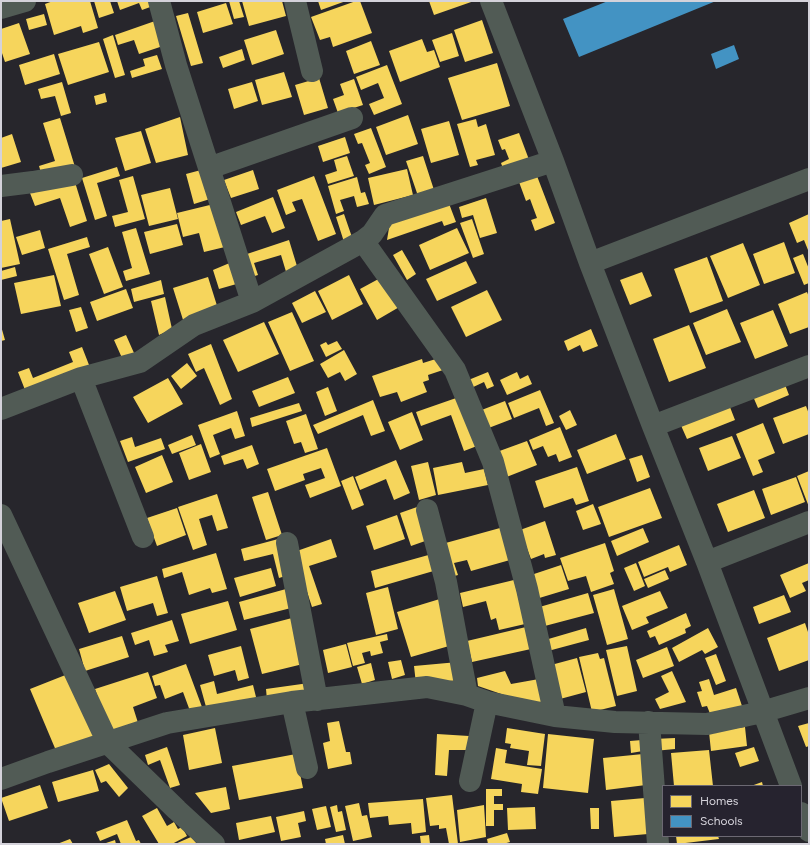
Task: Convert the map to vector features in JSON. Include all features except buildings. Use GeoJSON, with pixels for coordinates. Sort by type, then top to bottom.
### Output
{"type":"FeatureCollection","features":[{"type":"Feature","properties":{"kind":"street"},"geometry":{"type":"LineString","coordinates":[[1,8],[25,1]]}},
{"type":"Feature","properties":{"kind":"street"},"geometry":{"type":"LineString","coordinates":[[158,1],[176,65],[252,302]]}},
{"type":"Feature","properties":{"kind":"street"},"geometry":{"type":"LineString","coordinates":[[295,1],[312,71]]}},
{"type":"Feature","properties":{"kind":"street"},"geometry":{"type":"LineString","coordinates":[[491,1],[553,161],[590,263],[707,562],[791,785]]}},
{"type":"Feature","properties":{"kind":"street"},"geometry":{"type":"LineString","coordinates":[[209,168],[352,118]]}},
{"type":"Feature","properties":{"kind":"street"},"geometry":{"type":"LineString","coordinates":[[1,409],[81,378],[140,362],[194,325],[252,302],[363,241],[372,234],[385,215],[553,161]]}},
{"type":"Feature","properties":{"kind":"street"},"geometry":{"type":"LineString","coordinates":[[1,186],[72,175]]}},
{"type":"Feature","properties":{"kind":"street"},"geometry":{"type":"LineString","coordinates":[[590,263],[809,179]]}},
{"type":"Feature","properties":{"kind":"street"},"geometry":{"type":"LineString","coordinates":[[363,241],[455,370],[493,462],[527,589],[555,716]]}},
{"type":"Feature","properties":{"kind":"street"},"geometry":{"type":"LineString","coordinates":[[653,426],[809,366]]}},
{"type":"Feature","properties":{"kind":"street"},"geometry":{"type":"LineString","coordinates":[[81,378],[143,537]]}},
{"type":"Feature","properties":{"kind":"street"},"geometry":{"type":"LineString","coordinates":[[427,510],[477,698],[470,781]]}},
{"type":"Feature","properties":{"kind":"street"},"geometry":{"type":"LineString","coordinates":[[1,515],[108,743],[214,844]]}},
{"type":"Feature","properties":{"kind":"street"},"geometry":{"type":"LineString","coordinates":[[707,562],[809,522]]}},
{"type":"Feature","properties":{"kind":"street"},"geometry":{"type":"LineString","coordinates":[[287,543],[317,700]]}},
{"type":"Feature","properties":{"kind":"street"},"geometry":{"type":"LineString","coordinates":[[1,779],[167,723],[292,702],[427,687],[555,716],[615,722],[707,724],[762,712],[809,698]]}},
{"type":"Feature","properties":{"kind":"street"},"geometry":{"type":"LineString","coordinates":[[292,702],[307,768]]}},
{"type":"Feature","properties":{"kind":"street"},"geometry":{"type":"LineString","coordinates":[[649,722],[658,844]]}},
{"type":"Feature","properties":{"kind":"street"},"geometry":{"type":"LineString","coordinates":[[802,815],[809,830]]}}]}
